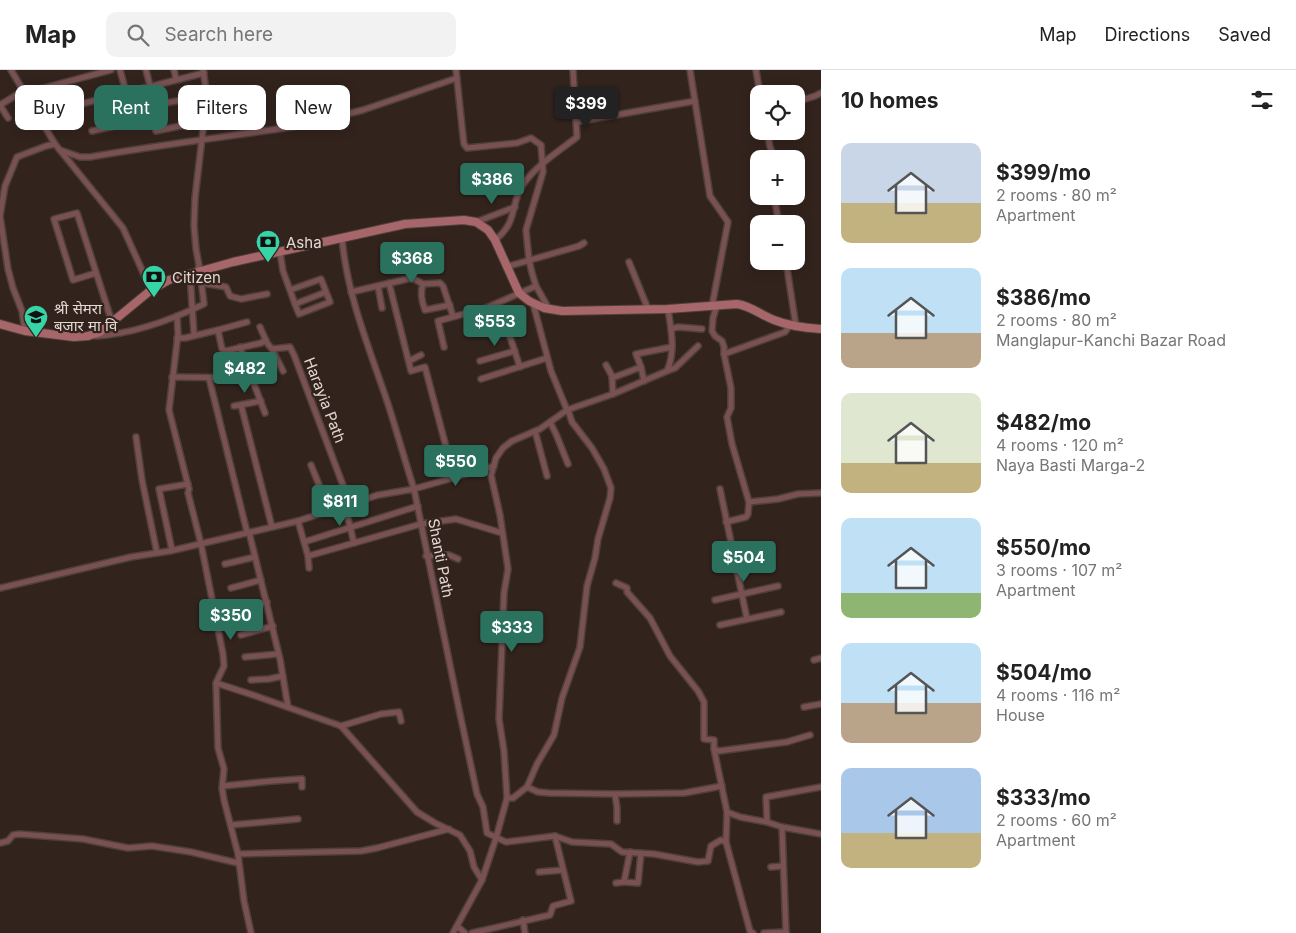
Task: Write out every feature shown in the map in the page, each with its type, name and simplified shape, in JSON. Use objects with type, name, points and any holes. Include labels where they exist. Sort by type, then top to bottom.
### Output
[{"type":"street","points":[[20,70],[11,71],[20,85]]},
{"type":"street","points":[[52,85],[111,70]]},
{"type":"street","points":[[120,70],[123,85]]},
{"type":"street","points":[[146,70],[150,85]]},
{"type":"street","points":[[174,70],[176,79]]},
{"type":"street","points":[[456,70],[464,144],[468,148],[517,143],[531,138],[540,145],[543,164],[539,188],[526,230],[529,260],[536,286],[549,310]]},
{"type":"street","points":[[495,240],[505,232],[522,186],[543,164],[577,137],[573,70]]},
{"type":"street","points":[[690,70],[710,196],[728,222],[714,305],[712,331],[722,341],[724,347],[731,388],[731,408],[727,417],[732,444],[749,502],[746,517],[726,522]]},
{"type":"street","points":[[756,70],[758,85]]},
{"type":"street","points":[[154,85],[203,71],[205,85]]},
{"type":"street","points":[[60,150],[80,157],[90,157],[330,121],[339,116],[363,110],[457,78]]},
{"type":"street","points":[[805,99],[821,92]]},
{"type":"street","points":[[8,118],[0,105],[15,97]]},
{"type":"street","points":[[576,122],[696,101]]},
{"type":"street","points":[[156,131],[178,126]]},
{"type":"street","points":[[47,130],[55,144],[122,228],[151,290]]},
{"type":"street","points":[[194,335],[193,310],[196,272],[199,266],[194,226],[195,198],[203,130]]},
{"type":"street","points":[[25,331],[22,311],[8,269],[0,216],[5,186],[18,157],[55,144]]},
{"type":"street","points":[[476,222],[515,207]]},
{"type":"street","points":[[96,274],[73,280],[54,218],[77,213],[112,322]]},
{"type":"street","points":[[88,336],[100,332],[151,290],[169,280],[280,252],[418,222],[464,220],[476,222],[488,230],[495,240],[519,293],[533,303],[549,310],[648,309],[737,304],[745,305],[774,320],[793,326],[821,329]]},
{"type":"street","name":"Shanti Path","points":[[342,238],[351,292],[414,489],[426,556],[477,794],[483,807],[487,833],[496,838]]},
{"type":"street","points":[[506,267],[570,249],[584,243]]},
{"type":"street","points":[[280,252],[283,270],[290,290],[295,304],[300,314],[330,302],[321,279],[290,290]]},
{"type":"street","points":[[629,262],[648,309]]},
{"type":"street","points":[[787,270],[793,326]]},
{"type":"street","points":[[0,324],[25,331],[74,337],[112,335],[177,316],[204,304],[203,283],[196,272]]},
{"type":"street","points":[[351,292],[412,278],[423,284],[440,283],[443,286],[453,316]]},
{"type":"street","points":[[203,283],[226,287],[230,296],[241,299],[267,294]]},
{"type":"street","points":[[389,283],[410,371],[425,367],[454,477]]},
{"type":"street","points":[[423,284],[421,288],[422,302],[425,310],[450,305]]},
{"type":"street","points":[[378,286],[382,308]]},
{"type":"street","points":[[444,347],[438,321],[486,308],[536,286]]},
{"type":"street","points":[[295,304],[326,292]]},
{"type":"street","points":[[507,798],[513,798],[527,787],[537,764],[554,735],[562,698],[580,647],[587,586],[611,488],[597,456],[572,422],[547,358],[533,303]]},
{"type":"street","points":[[667,371],[671,362],[672,347],[668,308]]},
{"type":"street","points":[[177,316],[177,338],[169,410],[188,484],[188,493],[201,544],[223,654],[224,666],[216,684],[218,748],[224,769],[224,800],[238,854],[251,933]]},
{"type":"street","points":[[177,338],[247,322]]},
{"type":"street","points":[[724,354],[785,332],[793,326]]},
{"type":"street","points":[[260,327],[283,371]]},
{"type":"street","points":[[671,329],[678,327],[702,329]]},
{"type":"street","points":[[218,330],[222,349],[226,351],[261,343],[266,340]]},
{"type":"street","points":[[510,337],[520,367]]},
{"type":"street","points":[[452,933],[482,880],[507,798],[504,750],[499,719],[504,593],[508,569],[491,475],[496,458],[503,448],[512,441],[540,429],[568,410],[614,394],[675,368],[698,346]]},
{"type":"street","points":[[240,347],[265,413]]},
{"type":"street","name":"Harayia Path","points":[[272,349],[290,347],[294,355],[347,505]]},
{"type":"street","points":[[644,381],[642,367],[636,354],[672,347]]},
{"type":"street","points":[[480,361],[515,351]]},
{"type":"street","points":[[408,361],[421,355]]},
{"type":"street","points":[[481,379],[547,358]]},
{"type":"street","points":[[606,366],[612,378],[614,394]]},
{"type":"street","points":[[612,378],[642,367]]},
{"type":"street","points":[[172,377],[253,378]]},
{"type":"street","points":[[208,378],[273,626],[288,707]]},
{"type":"street","points":[[234,406],[261,401]]},
{"type":"street","points":[[241,405],[272,527]]},
{"type":"street","points":[[550,422],[568,464]]},
{"type":"street","points":[[536,430],[547,476]]},
{"type":"street","points":[[136,437],[142,480],[157,553]]},
{"type":"street","points":[[311,465],[330,512]]},
{"type":"street","points":[[0,588],[122,559],[201,544],[298,521],[378,495],[414,489],[494,466]]},
{"type":"street","points":[[172,550],[159,489],[188,484]]},
{"type":"street","points":[[720,489],[747,619]]},
{"type":"street","points":[[749,502],[778,500],[798,494],[821,493]]},
{"type":"street","points":[[347,505],[354,543]]},
{"type":"street","points":[[304,542],[418,506]]},
{"type":"street","points":[[308,556],[421,524],[456,519],[502,533]]},
{"type":"street","points":[[298,521],[308,556],[309,568]]},
{"type":"street","points":[[426,556],[449,555],[458,559]]},
{"type":"street","points":[[224,564],[255,557]]},
{"type":"street","points":[[231,588],[261,580]]},
{"type":"street","points":[[616,584],[627,588],[627,592],[650,618],[670,656],[698,691],[704,702],[704,738],[714,740],[726,812],[726,842],[750,931],[753,933]]},
{"type":"street","points":[[715,600],[778,586]]},
{"type":"street","points":[[233,612],[267,602]]},
{"type":"street","points":[[720,624],[781,612]]},
{"type":"street","points":[[241,636],[273,626]]},
{"type":"street","points":[[245,657],[278,654]]},
{"type":"street","points":[[814,660],[821,658]]},
{"type":"street","points":[[250,680],[283,676]]},
{"type":"street","points":[[216,684],[341,726],[417,812],[460,835],[470,851],[474,867],[482,880]]},
{"type":"street","points":[[804,707],[821,704]]},
{"type":"street","points":[[341,726],[381,714],[399,712],[401,722]]},
{"type":"street","points":[[714,748],[719,751],[787,742],[810,735]]},
{"type":"street","points":[[223,786],[252,784],[272,780],[302,779],[302,787]]},
{"type":"street","points":[[527,787],[538,792],[549,793],[615,794],[684,793],[722,786]]},
{"type":"street","points":[[767,822],[766,797],[821,787]]},
{"type":"street","points":[[615,794],[617,822]]},
{"type":"street","points":[[726,812],[782,827],[821,834]]},
{"type":"street","points":[[231,825],[298,818]]},
{"type":"street","points":[[764,933],[786,932],[782,827]]},
{"type":"street","points":[[238,854],[361,851],[449,829]]},
{"type":"street","points":[[0,843],[8,841],[14,835],[19,834],[68,837],[128,848],[152,846],[238,862]]},
{"type":"street","points":[[496,838],[506,842],[555,836],[572,842],[611,844],[622,852],[698,862],[708,861],[711,846],[721,840],[726,842]]},
{"type":"street","points":[[472,933],[550,915],[553,906],[571,901],[555,836]]},
{"type":"street","points":[[624,882],[630,852]]},
{"type":"street","points":[[616,883],[638,883],[641,853]]},
{"type":"street","points":[[771,867],[783,866]]},
{"type":"street","points":[[539,872],[563,870]]},
{"type":"street","points":[[523,920],[525,933]]},
{"type":"street","points":[[457,926],[465,933]]},
{"type":"place","name":"Asha","points":[[268,263]]},
{"type":"place","name":"Citizen","points":[[154,298]]},
{"type":"place","name":"श्री सेमरा बजार मा वि","points":[[36,338]]}]
